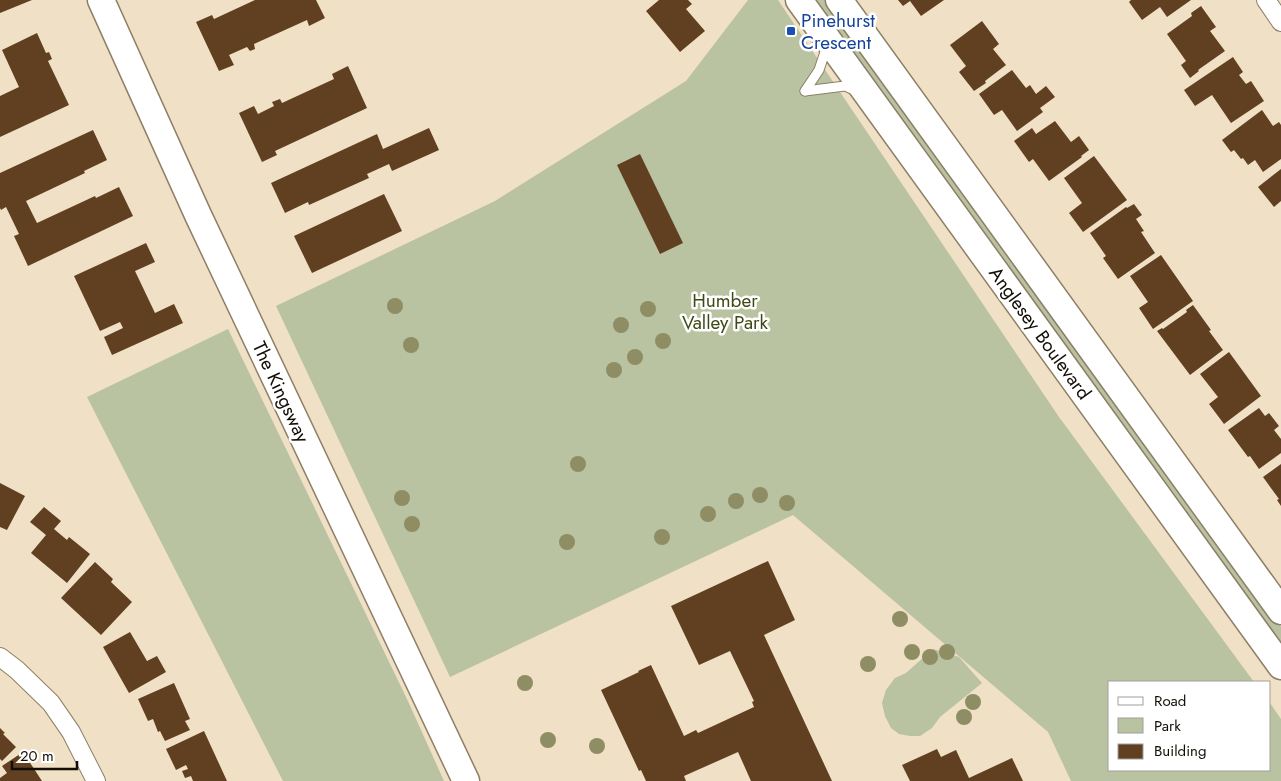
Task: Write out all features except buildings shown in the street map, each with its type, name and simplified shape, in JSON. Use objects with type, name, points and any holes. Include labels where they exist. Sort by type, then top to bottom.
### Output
[{"type":"street","name":"The Kingsway","points":[[102,0],[202,224],[466,781]]},
{"type":"street","name":"Anglesey Boulevard","points":[[799,0],[1281,666]]},
{"type":"street","name":"Anglesey Boulevard","points":[[839,0],[1281,611]]},
{"type":"street","points":[[1266,0],[1281,22]]},
{"type":"street","points":[[0,658],[17,670],[51,704],[71,732],[96,781]]},
{"type":"lane","points":[[829,41],[819,70],[805,91],[845,86],[868,96]]},
{"type":"green space","name":"Humber Valley Park","points":[[748,0],[778,0],[1059,417],[1253,681],[1108,681],[1108,771],[1271,771],[1271,704],[1281,719],[1281,781],[1071,781],[1048,732],[793,515],[450,677],[276,306],[495,201],[686,81]]},
{"type":"green space","points":[[806,0],[828,0],[1281,627],[1281,660]]},
{"type":"green space","points":[[228,329],[407,699],[444,781],[283,781],[87,397]]},
{"type":"green space","points":[[933,649],[959,657],[982,683],[940,717],[932,728],[920,736],[899,734],[891,728],[885,716],[882,703],[886,690],[895,678],[906,673]]},
{"type":"place","name":"Pinehurst Crescent","points":[[791,31]]}]
